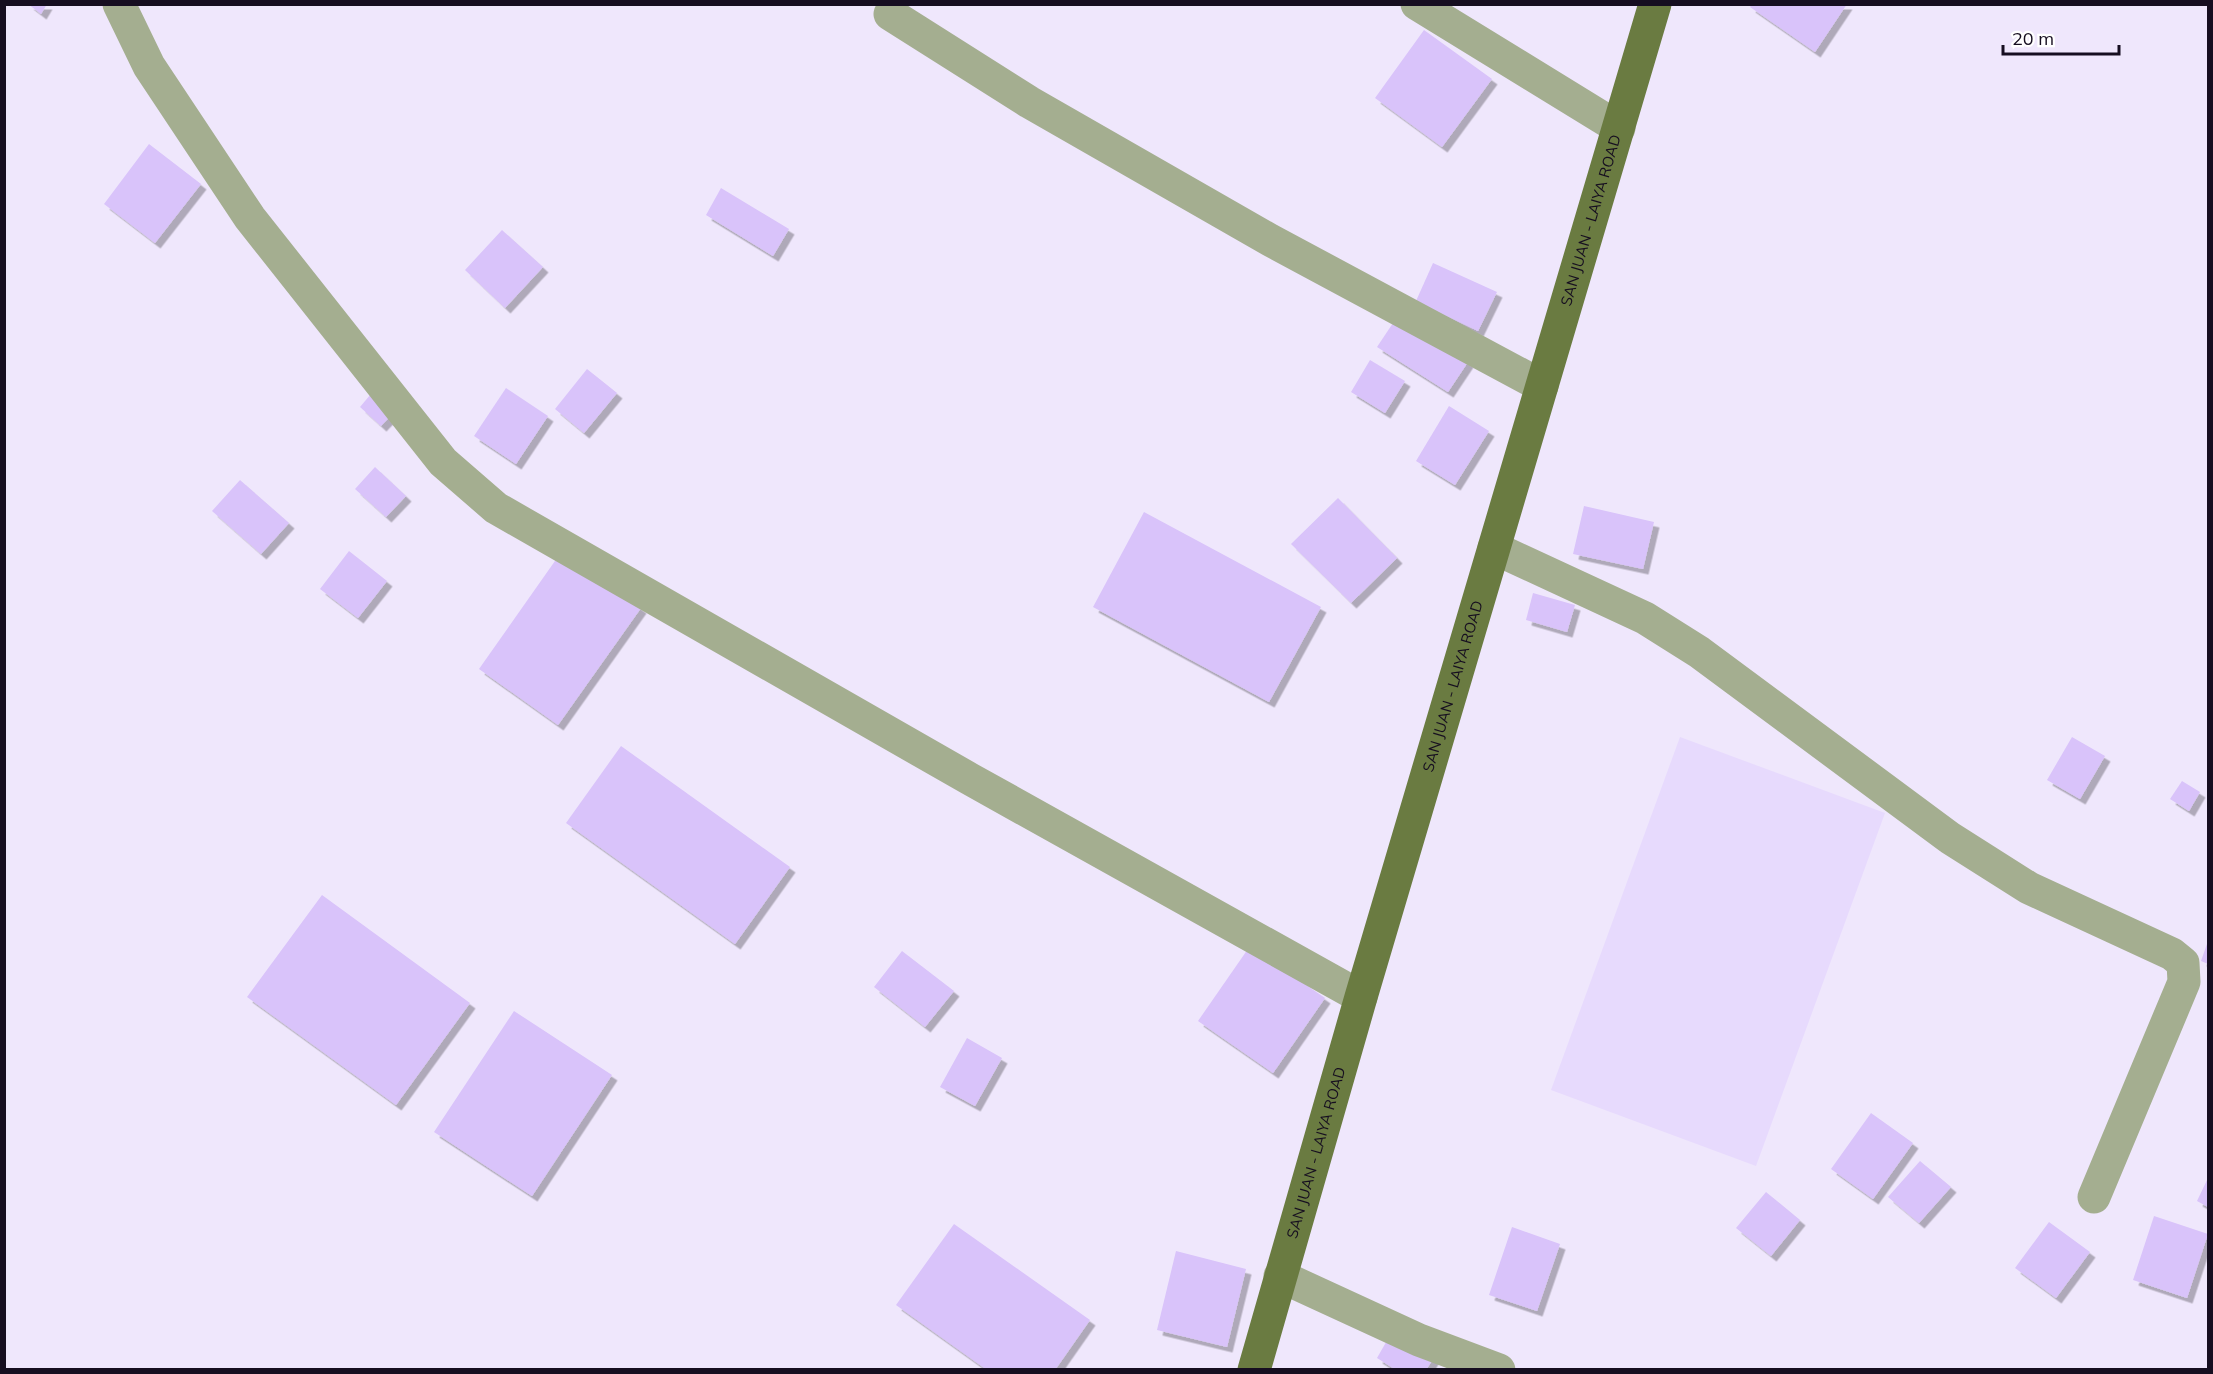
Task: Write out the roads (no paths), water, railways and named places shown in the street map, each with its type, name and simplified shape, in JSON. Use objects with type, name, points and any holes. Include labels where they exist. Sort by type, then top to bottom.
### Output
[{"type":"main road","name":"SAN JUAN - LAIYA ROAD","points":[[1254,1370],[1361,997],[1655,4]]},
{"type":"street","points":[[119,4],[149,66],[250,218],[443,462],[496,507],[970,779],[1361,997]]},
{"type":"street","points":[[1417,4],[1619,128]]},
{"type":"street","points":[[890,14],[1029,102],[1270,240],[1542,386]]},
{"type":"street","points":[[1494,548],[1645,618],[1699,652],[1960,844],[2029,888],[2172,954],[2183,963],[2184,982],[2094,1197]]},
{"type":"street","points":[[1280,1276],[1419,1340],[1499,1370]]}]
